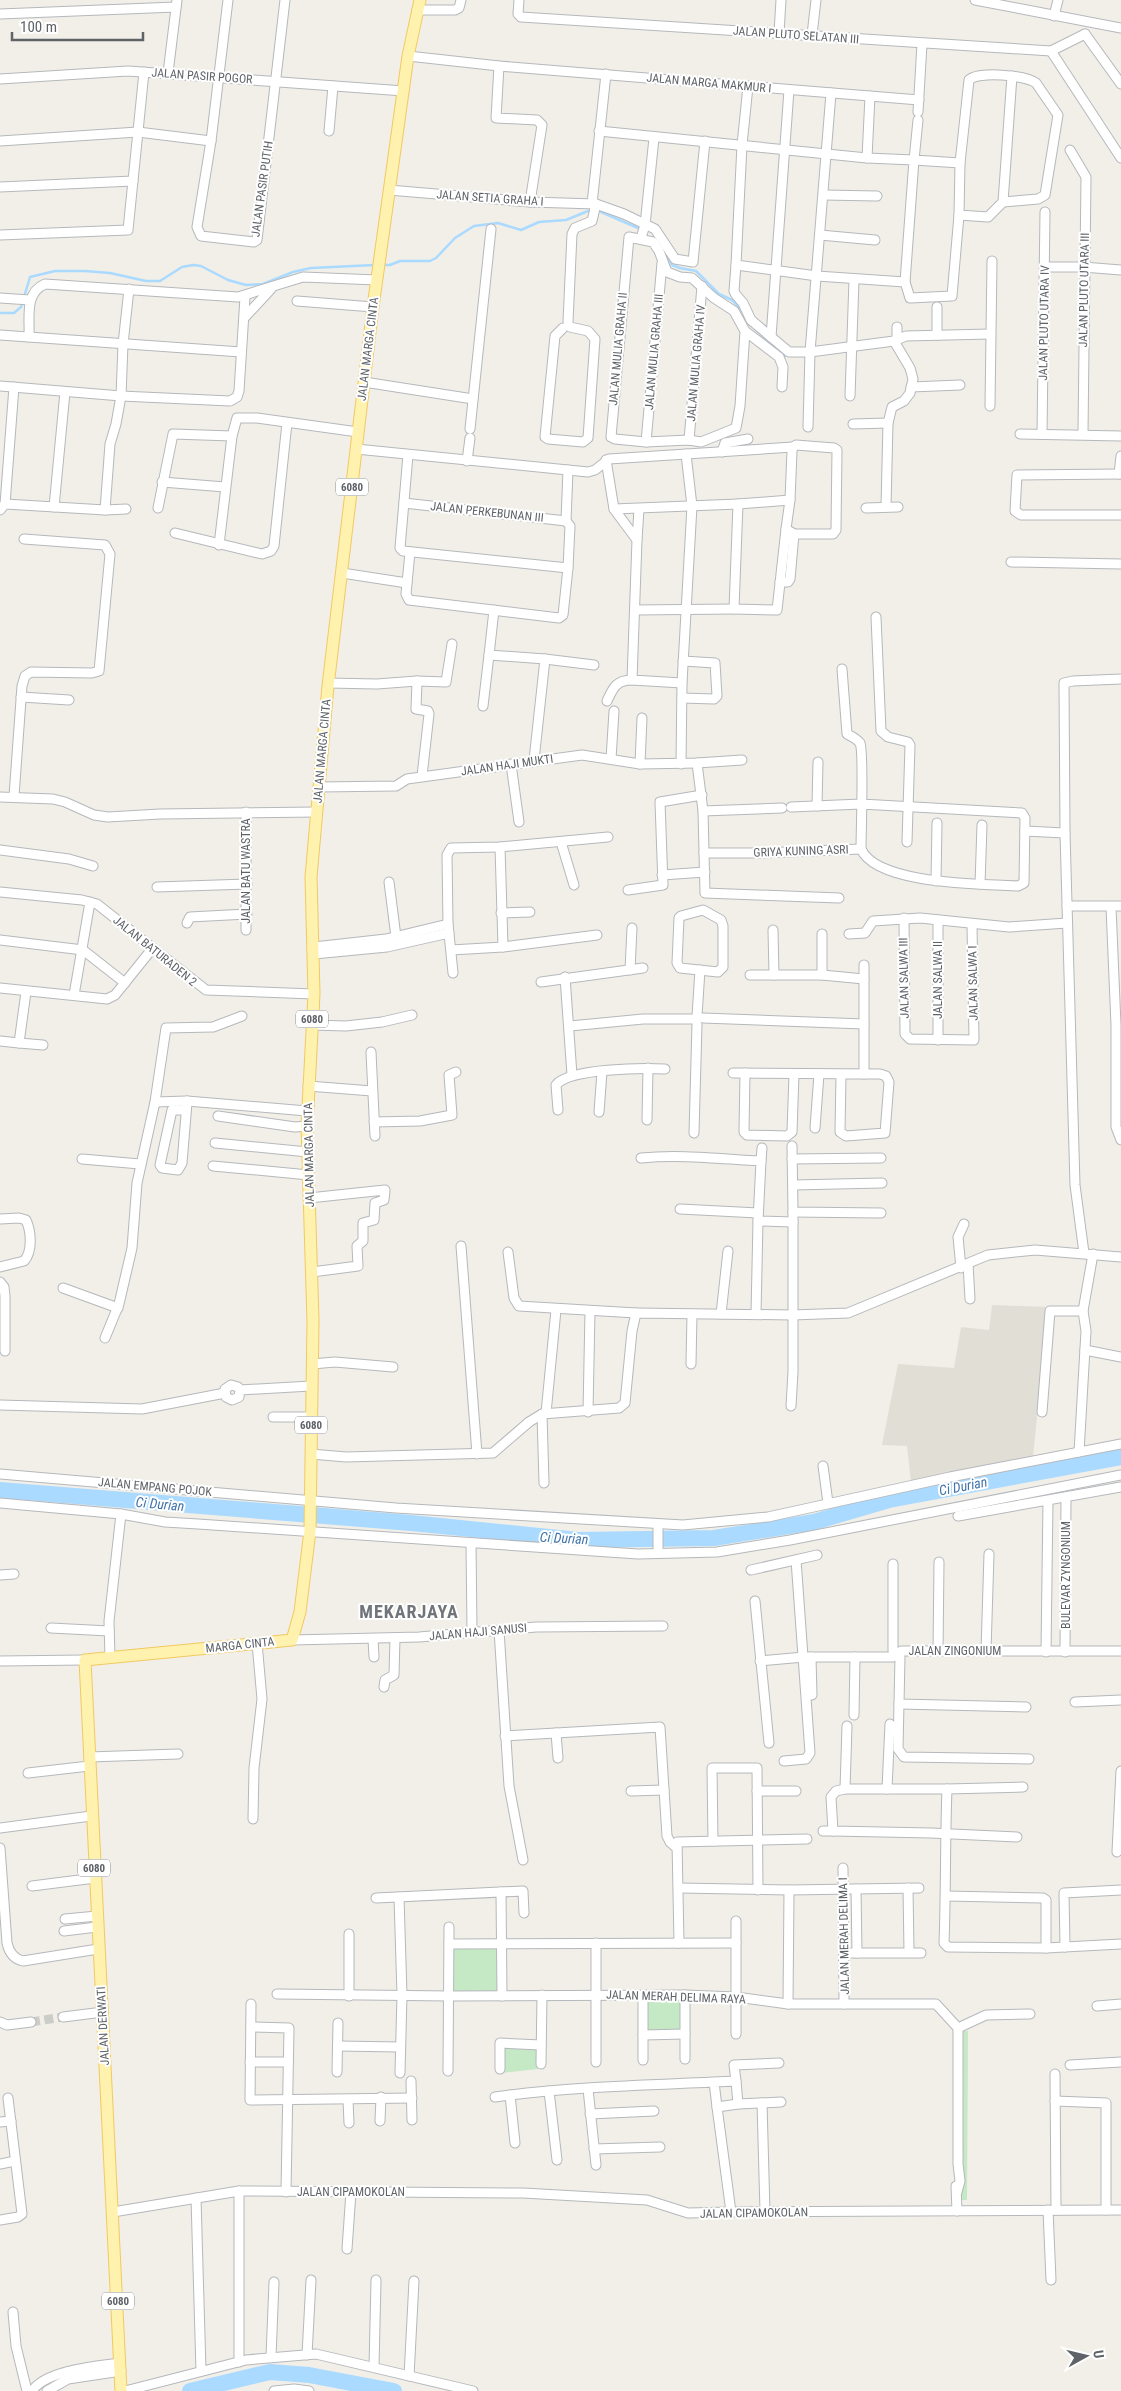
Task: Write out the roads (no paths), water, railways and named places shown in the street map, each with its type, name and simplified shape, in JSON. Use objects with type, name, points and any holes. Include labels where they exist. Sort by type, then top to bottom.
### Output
[{"type":"main road","name":"JALAN MARGA CINTA","points":[[310,1504],[312,1272],[307,1110],[314,994],[311,877],[328,683],[373,307],[408,56],[419,5]]},
{"type":"main road","name":"MARGA CINTA","points":[[85,1660],[292,1640],[300,1612],[310,1528],[310,1504]]},
{"type":"main road","name":"JALAN DERWATI","points":[[85,1660],[91,1816],[123,2391]]},
{"type":"street","points":[[0,141],[138,132],[211,141],[228,0]]},
{"type":"street","points":[[275,81],[285,0]]},
{"type":"street","points":[[419,5],[455,10],[459,8],[461,0]]},
{"type":"street","name":"JALAN PLUTO SELATAN III","points":[[519,0],[518,14],[521,17],[1052,52]]},
{"type":"street","points":[[779,33],[780,0]]},
{"type":"street","points":[[812,35],[816,0]]},
{"type":"street","points":[[975,0],[1121,28]]},
{"type":"street","points":[[1054,16],[1058,0]]},
{"type":"street","points":[[0,14],[176,3],[168,73]]},
{"type":"street","points":[[1086,22],[1086,35],[1121,84]]},
{"type":"street","points":[[1086,35],[1052,52],[1121,158]]},
{"type":"street","points":[[922,44],[905,282],[910,298],[952,296],[959,214],[960,163],[969,80],[976,75],[1012,76],[1036,83],[1058,115],[1045,195],[1038,200],[1004,202],[988,217],[959,214]]},
{"type":"street","name":"JALAN MARGA MAKMUR I","points":[[408,56],[499,66],[919,100]]},
{"type":"street","points":[[499,66],[496,118],[537,120],[542,125],[530,202]]},
{"type":"street","points":[[0,235],[126,232],[130,228],[144,72]]},
{"type":"street","name":"JALAN PASIR POGOR","points":[[0,79],[144,72],[404,91]]},
{"type":"street","points":[[567,326],[588,331],[595,339],[588,438],[582,442],[548,439],[545,437],[555,336],[567,326],[572,234],[574,228],[592,221],[599,131],[606,74]]},
{"type":"street","points":[[1004,202],[1012,76]]},
{"type":"street","name":"JALAN PASIR PUTIH","points":[[211,141],[197,227],[201,236],[254,242],[257,240],[275,81]]},
{"type":"street","points":[[329,131],[333,86]]},
{"type":"street","points":[[748,86],[742,145],[734,291],[743,303],[751,320],[789,352],[810,352],[850,347],[895,340],[906,336],[990,334]]},
{"type":"street","points":[[771,337],[789,90]]},
{"type":"street","points":[[808,427],[810,352],[828,154],[831,93]]},
{"type":"street","points":[[867,158],[870,96]]},
{"type":"street","points":[[599,131],[786,151],[960,163]]},
{"type":"street","points":[[654,138],[646,224],[641,238],[653,242],[659,250],[667,272],[680,277],[692,278],[734,311],[745,331],[779,357],[783,367],[782,387]]},
{"type":"street","points":[[646,224],[660,234],[675,259],[693,262],[705,141]]},
{"type":"street","name":"JALAN PLUTO UTARA III","points":[[1070,150],[1086,177],[1083,434]]},
{"type":"street","points":[[0,187],[133,181]]},
{"type":"street","name":"JALAN SETIA GRAHA I","points":[[389,190],[530,202],[594,204],[646,224]]},
{"type":"street","points":[[824,195],[877,196]]},
{"type":"street","name":"JALAN PLUTO UTARA IV","points":[[1042,434],[1046,267],[1045,212]]},
{"type":"street","points":[[468,461],[490,229]]},
{"type":"street","points":[[820,235],[876,240]]},
{"type":"street","name":"JALAN MULIA GRAHA II","points":[[641,238],[628,238],[610,434],[615,440],[646,442]]},
{"type":"street","points":[[990,406],[992,261]]},
{"type":"street","name":"JALAN MULIA GRAHA III","points":[[646,442],[662,262]]},
{"type":"street","points":[[736,265],[776,272],[854,280],[905,282]]},
{"type":"street","points":[[1046,267],[1084,267],[1121,270]]},
{"type":"street","points":[[29,337],[28,300],[34,291],[45,284],[245,297],[303,277],[378,276]]},
{"type":"street","points":[[850,396],[850,347],[854,280]]},
{"type":"street","name":"JALAN MULIA GRAHA IV","points":[[689,440],[702,286]]},
{"type":"street","points":[[245,317],[271,288]]},
{"type":"street","points":[[105,510],[109,452],[121,396],[123,344],[129,289]]},
{"type":"street","points":[[0,386],[121,396],[230,401],[237,396],[239,391],[245,297]]},
{"type":"street","points":[[0,298],[28,300]]},
{"type":"street","points":[[297,301],[373,307]]},
{"type":"street","points":[[937,307],[937,335]]},
{"type":"street","points":[[886,507],[888,423],[892,407],[904,401],[913,379],[910,368],[895,340],[897,327]]},
{"type":"street","points":[[646,442],[702,441],[738,426],[745,331]]},
{"type":"street","points":[[0,335],[241,352]]},
{"type":"street","points":[[364,382],[473,399]]},
{"type":"street","points":[[911,387],[960,385]]},
{"type":"street","points":[[14,388],[3,507],[126,509]]},
{"type":"street","points":[[54,507],[65,392]]},
{"type":"street","points":[[219,545],[232,436],[236,418],[256,418],[358,432]]},
{"type":"street","points":[[175,533],[262,554],[271,551],[274,546],[287,423]]},
{"type":"street","points":[[853,424],[888,423]]},
{"type":"street","points":[[158,508],[172,434],[232,436]]},
{"type":"street","points":[[1020,434],[1121,436]]},
{"type":"street","points":[[722,452],[725,443],[748,439]]},
{"type":"street","points":[[356,449],[468,461],[592,471],[606,460],[793,447],[834,448],[837,450],[835,533],[790,532]]},
{"type":"street","points":[[635,610],[777,610],[780,582],[788,582],[790,579],[790,500],[793,447]]},
{"type":"street","points":[[681,764],[685,610],[692,506],[686,454]]},
{"type":"street","points":[[408,455],[400,548],[410,552],[568,568]]},
{"type":"street","points":[[1121,456],[1120,474],[1017,475],[1015,511],[1018,515],[1121,515]]},
{"type":"street","points":[[606,460],[614,509],[637,540]]},
{"type":"street","points":[[410,552],[406,594],[410,601],[561,617],[563,615],[568,568],[570,526],[566,521],[568,470]]},
{"type":"street","points":[[162,482],[226,487]]},
{"type":"street","points":[[614,509],[790,500]]},
{"type":"street","name":"JALAN PERKEBUNAN III","points":[[404,503],[566,521]]},
{"type":"street","points":[[734,609],[738,504]]},
{"type":"street","points":[[866,508],[898,507]]},
{"type":"street","points":[[632,680],[639,509]]},
{"type":"street","points":[[14,796],[21,697],[25,676],[28,673],[96,673],[99,671],[110,554],[106,545],[24,539]]},
{"type":"street","points":[[1011,562],[1121,564]]},
{"type":"street","points":[[342,572],[407,583]]},
{"type":"street","points":[[483,706],[494,610]]},
{"type":"street","points":[[876,617],[881,731],[888,738],[909,743],[907,842]]},
{"type":"street","points":[[328,683],[446,682],[452,644]]},
{"type":"street","points":[[489,655],[594,665]]},
{"type":"street","points":[[534,760],[545,659]]},
{"type":"street","points":[[682,698],[714,699],[717,696],[715,663],[683,661]]},
{"type":"street","name":"GRIYA KUNING ASRI","points":[[704,853],[861,849],[862,752],[860,743],[847,734],[842,669]]},
{"type":"street","points":[[1079,1452],[1086,1325],[1084,1311],[1089,1253],[1075,1187],[1065,834],[1064,683],[1121,679]]},
{"type":"street","points":[[607,702],[613,686],[618,682],[632,680],[682,683]]},
{"type":"street","points":[[417,681],[416,709],[428,711],[429,714],[422,776]]},
{"type":"street","points":[[21,697],[69,700]]},
{"type":"street","points":[[611,759],[614,711]]},
{"type":"street","points":[[640,764],[642,718]]},
{"type":"street","name":"JALAN HAJI MUKTI","points":[[319,787],[396,786],[405,779],[422,776],[582,755],[640,764],[681,764],[742,760]]},
{"type":"street","points":[[817,806],[818,762]]},
{"type":"street","points":[[697,763],[703,811],[705,872],[703,910]]},
{"type":"street","points":[[511,764],[519,822]]},
{"type":"street","points":[[628,890],[661,887],[658,804],[662,801],[702,795]]},
{"type":"street","points":[[0,797],[14,796],[64,802],[94,815],[108,817],[246,812],[317,812]]},
{"type":"street","points":[[703,811],[860,804],[1014,811],[1024,814],[1025,881],[1022,885],[980,884],[908,877],[891,872],[868,860],[861,849]]},
{"type":"street","name":"JALAN BATU WASTRA","points":[[246,812],[248,914],[246,930]]},
{"type":"street","points":[[936,880],[937,824]]},
{"type":"street","points":[[980,884],[982,825]]},
{"type":"street","points":[[1025,831],[1065,834]]},
{"type":"street","points":[[453,973],[449,928],[447,855],[449,850],[455,847],[500,847],[608,837]]},
{"type":"street","points":[[561,842],[574,886]]},
{"type":"street","points":[[500,847],[503,947]]},
{"type":"street","points":[[0,850],[68,859],[93,866]]},
{"type":"street","points":[[662,875],[705,872]]},
{"type":"street","points":[[389,882],[396,937]]},
{"type":"street","points":[[157,887],[247,884]]},
{"type":"street","name":"JALAN BATURADEN 2","points":[[0,892],[90,902],[102,908],[206,990],[314,994]]},
{"type":"street","points":[[705,893],[840,898]]},
{"type":"street","points":[[74,995],[90,902]]},
{"type":"street","points":[[1067,906],[1121,906]]},
{"type":"street","points":[[1111,906],[1118,1025],[1116,1128],[1121,1140]]},
{"type":"street","points":[[703,910],[721,920],[723,926],[723,967],[718,972],[700,970],[680,968],[677,963],[679,918],[703,910]]},
{"type":"street","points":[[501,913],[530,912]]},
{"type":"street","points":[[187,923],[190,917],[248,914]]},
{"type":"street","points":[[849,934],[866,934],[873,921],[904,918],[1009,927],[1067,923]]},
{"type":"street","name":"JALAN SALWA III","points":[[904,918],[906,1038],[938,1040]]},
{"type":"street","name":"JALAN SALWA II","points":[[938,920],[938,1040]]},
{"type":"street","name":"JALAN SALWA I","points":[[938,1040],[973,1042],[972,924]]},
{"type":"street","points":[[387,943],[396,937],[449,928]]},
{"type":"street","points":[[314,951],[387,943],[449,928]]},
{"type":"street","points":[[630,970],[632,928]]},
{"type":"street","points":[[773,930],[774,975]]},
{"type":"street","points":[[822,934],[822,975]]},
{"type":"street","points":[[451,950],[503,947],[597,935]]},
{"type":"street","points":[[0,940],[83,950],[125,983]]},
{"type":"street","points":[[0,988],[106,999],[115,995],[152,949]]},
{"type":"street","points":[[864,965],[864,1074]]},
{"type":"street","points":[[541,982],[565,977],[644,968]]},
{"type":"street","points":[[694,1133],[700,970]]},
{"type":"street","points":[[750,975],[822,975],[864,979]]},
{"type":"street","points":[[565,977],[572,1075]]},
{"type":"street","points":[[19,1044],[26,992]]},
{"type":"street","points":[[312,1025],[346,1026],[393,1020],[412,1015]]},
{"type":"street","points":[[105,1338],[118,1308],[132,1248],[140,1164],[155,1102],[166,1028],[212,1027],[242,1016]]},
{"type":"street","points":[[570,1026],[642,1019],[864,1024]]},
{"type":"street","points":[[0,1041],[43,1045]]},
{"type":"street","points":[[371,1052],[375,1136]]},
{"type":"street","points":[[558,1110],[556,1085],[560,1080],[572,1075],[648,1068],[665,1069]]},
{"type":"street","points":[[647,1120],[648,1068]]},
{"type":"street","points":[[374,1122],[420,1121],[452,1115],[449,1075],[456,1072]]},
{"type":"street","points":[[599,1112],[602,1072]]},
{"type":"street","points":[[746,1073],[744,1132],[747,1135],[787,1136],[792,1132],[794,1074]]},
{"type":"street","points":[[733,1074],[880,1074],[888,1078],[889,1082],[886,1129],[882,1134],[846,1136],[840,1132],[841,1075]]},
{"type":"street","points":[[815,1128],[819,1074]]},
{"type":"street","points":[[308,1086],[372,1091]]},
{"type":"street","points":[[155,1102],[307,1110]]},
{"type":"street","points":[[187,1105],[181,1168],[178,1170],[162,1168],[160,1165],[172,1110],[187,1105]]},
{"type":"street","points":[[218,1116],[295,1127],[307,1126]]},
{"type":"street","points":[[215,1143],[308,1152]]},
{"type":"street","points":[[791,1406],[793,1372],[792,1146]]},
{"type":"street","points":[[756,1314],[758,1217],[762,1148]]},
{"type":"street","points":[[641,1158],[698,1156],[761,1161]]},
{"type":"street","points":[[792,1159],[881,1158]]},
{"type":"street","points":[[82,1159],[140,1164]]},
{"type":"street","points":[[213,1166],[309,1175]]},
{"type":"street","points":[[793,1185],[882,1183]]},
{"type":"street","points":[[309,1198],[347,1195],[355,1191],[385,1188],[384,1200],[374,1203],[374,1220],[363,1223],[363,1242],[357,1246],[358,1266],[312,1272]]},
{"type":"street","points":[[680,1209],[793,1222]]},
{"type":"street","points":[[793,1212],[880,1213]]},
{"type":"street","points":[[0,1220],[19,1218],[26,1220],[29,1230],[29,1247],[24,1261],[0,1266]]},
{"type":"street","points":[[964,1224],[958,1236],[970,1299]]},
{"type":"street","points":[[462,1246],[467,1293],[470,1384],[477,1454]]},
{"type":"street","points":[[508,1252],[514,1298],[518,1306],[636,1313],[792,1315],[855,1312],[985,1256],[1036,1250],[1121,1257]]},
{"type":"street","points":[[722,1314],[728,1251]]},
{"type":"street","points":[[0,1282],[4,1287],[5,1296],[7,1351]]},
{"type":"street","points":[[63,1288],[118,1308]]},
{"type":"street","points":[[544,1483],[544,1414],[556,1310]]},
{"type":"street","points":[[588,1412],[590,1311]]},
{"type":"street","points":[[1042,1412],[1050,1311],[1084,1311]]},
{"type":"street","points":[[311,1454],[346,1457],[496,1453],[529,1422],[544,1414],[588,1412],[619,1408],[625,1403],[632,1331],[636,1313]]},
{"type":"street","points":[[691,1364],[692,1314]]},
{"type":"street","points":[[1085,1350],[1121,1357]]},
{"type":"street","points":[[312,1364],[335,1362],[393,1368]]},
{"type":"street","points":[[0,1405],[142,1409],[225,1393],[232,1400],[239,1397],[240,1390],[311,1386]]},
{"type":"street","points":[[273,1417],[311,1417]]},
{"type":"street","name":"JALAN EMPANG POJOK","points":[[0,1474],[310,1504],[489,1514],[658,1527],[750,1520],[1121,1444]]},
{"type":"street","points":[[823,1466],[828,1503]]},
{"type":"street","points":[[0,1503],[122,1514],[165,1522],[310,1528],[471,1543],[717,1552],[790,1540],[1121,1475]]},
{"type":"street","points":[[958,1516],[1121,1487]]},
{"type":"street","name":"BULEVAR ZYNGONIUM","points":[[1055,1652],[1066,1498]]},
{"type":"street","name":"BULEVAR ZYNGONIUM","points":[[1048,1501],[1055,1652]]},
{"type":"street","points":[[110,1658],[111,1590],[122,1514]]},
{"type":"street","points":[[658,1527],[658,1550]]},
{"type":"street","points":[[471,1543],[472,1631]]},
{"type":"street","points":[[986,1651],[989,1554]]},
{"type":"street","points":[[751,1570],[817,1555]]},
{"type":"street","points":[[784,1761],[806,1759],[810,1753],[807,1709],[807,1657],[796,1560]]},
{"type":"street","points":[[938,1651],[939,1562]]},
{"type":"street","points":[[893,1564],[893,1651],[900,1657],[898,1749],[904,1757],[1029,1759]]},
{"type":"street","points":[[0,1575],[14,1574]]},
{"type":"street","points":[[755,1601],[769,1743]]},
{"type":"street","name":"JALAN HAJI SANUSI","points":[[292,1640],[395,1638],[472,1631],[590,1626],[663,1626]]},
{"type":"street","points":[[51,1628],[109,1631]]},
{"type":"street","points":[[499,1630],[505,1736],[513,1813],[523,1860]]},
{"type":"street","points":[[384,1687],[385,1680],[394,1675],[395,1638]]},
{"type":"street","points":[[373,1639],[374,1657]]},
{"type":"street","points":[[253,1819],[254,1768],[262,1699],[257,1642]]},
{"type":"street","name":"JALAN ZINGONIUM","points":[[760,1661],[807,1657],[893,1657],[901,1651],[1121,1651]]},
{"type":"street","points":[[854,1715],[855,1657]]},
{"type":"street","points":[[0,1661],[85,1660]]},
{"type":"street","points":[[1075,1702],[1121,1700]]},
{"type":"street","points":[[899,1704],[1026,1707]]},
{"type":"street","points":[[887,1789],[890,1724]]},
{"type":"street","points":[[846,1789],[847,1726]]},
{"type":"street","points":[[505,1736],[660,1727],[668,1836],[670,1842],[677,1848]]},
{"type":"street","points":[[556,1733],[558,1758]]},
{"type":"street","points":[[28,1773],[89,1761],[178,1754]]},
{"type":"street","points":[[713,1841],[712,1768],[757,1768],[758,1890]]},
{"type":"street","points":[[1117,1852],[1121,1771]]},
{"type":"street","points":[[834,1831],[831,1797],[836,1791],[846,1789],[1023,1787]]},
{"type":"street","points":[[947,1789],[944,1943],[948,1947],[1046,1948],[1121,1944]]},
{"type":"street","points":[[631,1791],[664,1790]]},
{"type":"street","points":[[757,1792],[796,1791]]},
{"type":"street","points":[[0,1828],[91,1816]]},
{"type":"street","points":[[822,1831],[1017,1837]]},
{"type":"street","points":[[679,1943],[677,1842],[806,1839]]},
{"type":"street","points":[[0,1848],[2,1898],[8,1950],[17,1960],[31,1960],[98,1950]]},
{"type":"street","name":"JALAN MERAH DELIMA I","points":[[843,1868],[844,2004]]},
{"type":"street","points":[[32,1886],[95,1878]]},
{"type":"street","points":[[679,1888],[758,1890],[919,1888]]},
{"type":"street","points":[[908,1888],[909,1952]]},
{"type":"street","points":[[856,1889],[857,1953]]},
{"type":"street","points":[[788,2004],[789,1890]]},
{"type":"street","points":[[1065,1947],[1064,1893],[1121,1890]]},
{"type":"street","points":[[376,1898],[523,1891],[524,1914]]},
{"type":"street","points":[[500,1892],[502,1996]]},
{"type":"street","points":[[946,1896],[1043,1898],[1046,1900],[1046,1948]]},
{"type":"street","points":[[399,1897],[402,1995],[400,2073]]},
{"type":"street","points":[[65,1919],[97,1922]]},
{"type":"street","points":[[736,1921],[736,2034]]},
{"type":"street","points":[[64,1931],[97,1922]]},
{"type":"street","points":[[448,2071],[449,1927]]},
{"type":"street","points":[[349,1934],[349,1996]]},
{"type":"street","points":[[596,1943],[596,2062]]},
{"type":"street","points":[[449,1944],[736,1943]]},
{"type":"street","points":[[844,1953],[921,1952]]},
{"type":"street","name":"JALAN MERAH DELIMA RAYA","points":[[277,1994],[349,1996],[685,1995],[736,1997],[788,2004],[936,2004],[958,2028]]},
{"type":"street","points":[[541,2064],[542,1995]]},
{"type":"street","points":[[643,1995],[643,2060]]},
{"type":"street","points":[[685,1995],[685,2059]]},
{"type":"street","points":[[251,2004],[250,2100],[348,2100],[354,2097],[412,2098]]},
{"type":"street","points":[[1097,2006],[1121,2004]]},
{"type":"street","points":[[63,2017],[103,2012]]},
{"type":"street","points":[[957,2211],[958,2028],[986,2014],[1030,2014]]},
{"type":"street","points":[[0,2022],[8,2025],[31,2022]]},
{"type":"street","points":[[337,2072],[338,2023]]},
{"type":"street","points":[[251,2027],[289,2028],[286,2192]]},
{"type":"street","points":[[643,2035],[685,2034]]},
{"type":"street","points":[[500,2069],[500,2043],[541,2044]]},
{"type":"street","points":[[338,2046],[400,2047]]},
{"type":"street","points":[[250,2062],[288,2062]]},
{"type":"street","points":[[1070,2065],[1121,2062]]},
{"type":"street","points":[[738,2104],[734,2065],[779,2064]]},
{"type":"street","points":[[1051,2280],[1055,2074]]},
{"type":"street","points":[[411,2081],[412,2120]]},
{"type":"street","points":[[495,2097],[550,2091],[736,2081]]},
{"type":"street","points":[[714,2082],[731,2208]]},
{"type":"street","points":[[588,2089],[596,2165]]},
{"type":"street","points":[[550,2091],[557,2160]]},
{"type":"street","points":[[510,2095],[515,2143]]},
{"type":"street","points":[[380,2121],[381,2097]]},
{"type":"street","points":[[0,2220],[21,2215],[8,2098]]},
{"type":"street","points":[[348,2100],[349,2123]]},
{"type":"street","points":[[1055,2101],[1106,2103],[1106,2210]]},
{"type":"street","points":[[718,2107],[781,2102]]},
{"type":"street","points":[[762,2103],[765,2208]]},
{"type":"street","points":[[590,2114],[654,2111]]},
{"type":"street","points":[[0,2122],[11,2120]]},
{"type":"street","points":[[594,2149],[660,2147]]},
{"type":"street","points":[[0,2164],[15,2161]]},
{"type":"street","points":[[239,2191],[239,2362]]},
{"type":"street","name":"JALAN CIPAMOKOLAN","points":[[113,2206],[196,2198],[239,2191],[523,2193],[647,2200],[688,2213],[731,2208],[957,2211],[1121,2210]]},
{"type":"street","points":[[346,2249],[351,2192]]},
{"type":"street","points":[[196,2198],[201,2371]]},
{"type":"street","points":[[307,2355],[311,2280]]},
{"type":"street","points":[[374,2368],[376,2280]]},
{"type":"street","points":[[409,2376],[414,2281]]},
{"type":"street","points":[[271,2357],[274,2282]]},
{"type":"street","points":[[12,2312],[16,2346],[27,2391]]},
{"type":"street","points":[[123,2391],[239,2362],[271,2357],[307,2355],[329,2356],[473,2391]]},
{"type":"street","points":[[32,2391],[57,2375],[74,2370],[121,2367]]},
{"type":"street","points":[[47,2391],[68,2379],[121,2367]]},
{"type":"street","points":[[274,2391],[294,2389],[309,2391]]},
{"type":"waterway","points":[[383,265],[390,265],[400,261],[430,261],[436,258],[455,238],[474,226],[498,223],[521,230],[539,222],[566,220],[588,211]]},
{"type":"waterway","points":[[601,212],[638,228]]},
{"type":"waterway","points":[[661,244],[672,265],[696,271],[719,294],[732,300],[742,310]]},
{"type":"waterway","points":[[24,297],[30,277],[55,271],[110,273],[146,281],[160,281],[182,267],[193,265],[201,266],[228,280],[246,285],[263,284],[293,272],[311,268],[375,265]]},
{"type":"waterway","points":[[0,313],[14,313],[21,307],[23,302]]},
{"type":"waterway","points":[[749,323],[785,356]]},
{"type":"waterway","name":"Ci Durian","points":[[0,1490],[411,1523],[578,1540],[714,1538],[814,1522],[889,1500],[1121,1457]]},
{"type":"waterway","points":[[190,2391],[270,2372],[309,2375],[394,2391]]},
{"type":"tunnel","points":[[31,2022],[63,2017]]},
{"type":"district","name":"MEKARJAYA","points":[[409,1612]]}]
